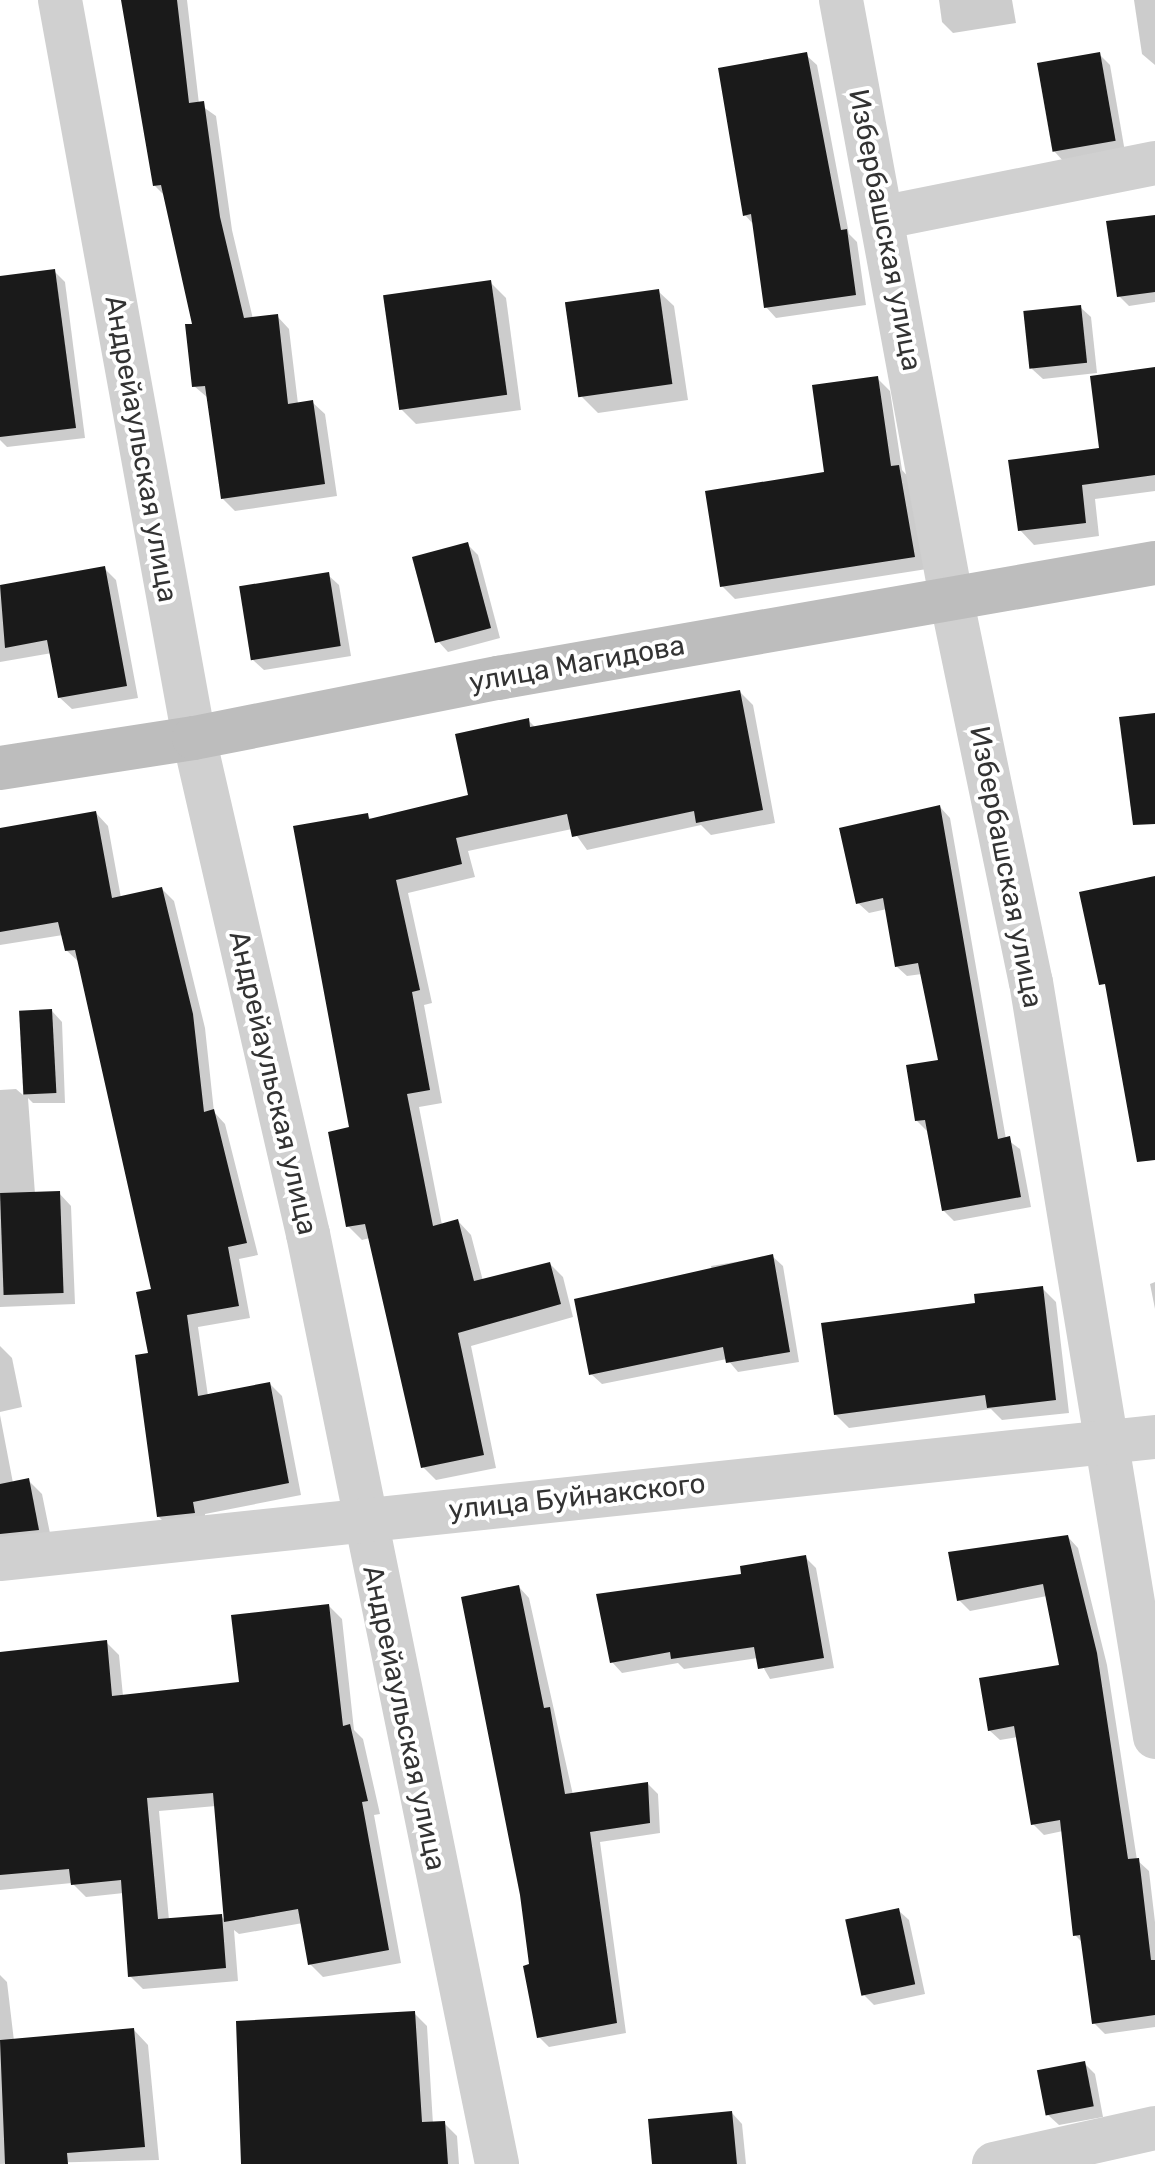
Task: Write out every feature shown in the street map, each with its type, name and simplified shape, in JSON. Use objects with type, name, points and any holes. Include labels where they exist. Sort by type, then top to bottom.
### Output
[{"type":"main road","name":"улица Магидова","points":[[0,768],[194,738],[951,597],[1155,563]]},
{"type":"street","name":"Андрейаульская улица","points":[[60,0],[194,738],[308,1234],[363,1520],[497,2164]]},
{"type":"street","name":"Избербашская улица","points":[[841,0],[885,217],[951,597],[1031,982],[1155,1737]]},
{"type":"street","points":[[885,217],[1155,163]]},
{"type":"street","name":"улица Буйнакского","points":[[0,1559],[1155,1437]]},
{"type":"street","points":[[994,2164],[1155,2128]]},
{"type":"building","points":[[121,0],[177,0],[189,103],[204,101],[220,217],[244,318],[278,314],[288,404],[313,400],[325,484],[221,499],[205,386],[192,387],[185,324],[192,324],[161,185],[153,186]]},
{"type":"building","points":[[807,52],[841,230],[847,229],[856,295],[764,308],[751,214],[743,216],[718,68]]},
{"type":"building","points":[[1100,52],[1116,141],[1053,152],[1037,63]]},
{"type":"building","points":[[1155,215],[1155,292],[1117,297],[1106,221]]},
{"type":"building","points":[[55,269],[76,428],[0,437],[0,276]]},
{"type":"building","points":[[491,280],[507,395],[399,410],[383,295]]},
{"type":"building","points":[[659,289],[672,384],[578,397],[565,302]]},
{"type":"building","points":[[1081,305],[1087,363],[1029,369],[1023,311]]},
{"type":"building","points":[[1155,367],[1155,475],[1082,485],[1086,523],[1018,531],[1008,460],[1099,448],[1090,376]]},
{"type":"building","points":[[878,376],[891,466],[899,465],[915,557],[720,587],[705,491],[824,472],[812,385]]},
{"type":"building","points":[[468,542],[491,628],[435,643],[412,557]]},
{"type":"building","points":[[105,566],[127,686],[58,698],[47,640],[5,648],[0,585]]},
{"type":"building","points":[[329,572],[341,646],[251,660],[239,586]]},
{"type":"building","points":[[740,690],[763,810],[696,823],[694,811],[572,837],[567,814],[456,838],[462,864],[396,880],[420,990],[412,992],[430,1090],[407,1094],[433,1226],[458,1219],[474,1281],[550,1262],[561,1304],[458,1333],[484,1455],[421,1468],[365,1224],[346,1227],[328,1132],[349,1127],[293,826],[368,813],[369,819],[468,795],[455,734],[529,718],[530,727]]},
{"type":"building","points":[[1155,713],[1155,824],[1133,825],[1119,717]]},
{"type":"building","points":[[940,805],[998,1139],[1010,1136],[1021,1197],[942,1211],[925,1120],[915,1121],[906,1065],[938,1060],[918,963],[895,967],[883,898],[856,904],[839,828]]},
{"type":"building","points":[[96,811],[112,898],[162,887],[193,1014],[204,1112],[214,1109],[247,1243],[228,1247],[239,1306],[187,1315],[198,1396],[270,1382],[289,1483],[193,1502],[195,1513],[157,1517],[135,1355],[148,1353],[136,1292],[151,1289],[75,950],[65,951],[58,922],[0,932],[0,828]]},
{"type":"building","points":[[1155,876],[1155,1160],[1137,1162],[1105,984],[1099,985],[1079,892]]},
{"type":"building","points":[[52,1009],[56,1093],[23,1095],[19,1011]]},
{"type":"building","points":[[60,1191],[64,1293],[4,1295],[0,1193]]},
{"type":"building","points":[[773,1254],[790,1352],[726,1363],[723,1347],[589,1375],[574,1299]]},
{"type":"building","points":[[1043,1286],[1056,1400],[987,1408],[985,1395],[834,1415],[821,1323],[975,1303],[974,1294]]},
{"type":"building","points":[[29,1478],[39,1530],[0,1534],[0,1484]]},
{"type":"building","points":[[1068,1535],[1097,1653],[1128,1859],[1139,1858],[1151,1960],[1155,1960],[1155,2015],[1092,2024],[1080,1935],[1073,1936],[1060,1820],[1031,1825],[1014,1726],[988,1731],[979,1678],[1059,1665],[1043,1584],[957,1601],[948,1552]]},
{"type":"building","points":[[806,1555],[824,1658],[758,1669],[754,1647],[671,1659],[670,1652],[610,1663],[596,1594],[741,1574],[740,1566]]},
{"type":"building","points":[[519,1585],[544,1708],[550,1707],[565,1794],[648,1782],[650,1823],[590,1832],[617,2023],[537,2038],[523,1966],[529,1964],[520,1895],[461,1597]]},
{"type":"building","points":[[329,1604],[343,1726],[350,1724],[368,1801],[362,1802],[389,1950],[308,1965],[298,1909],[224,1922],[213,1793],[147,1798],[158,1919],[222,1914],[226,1968],[128,1977],[121,1880],[71,1885],[69,1869],[0,1875],[0,1652],[107,1640],[112,1696],[239,1682],[231,1615]]},
{"type":"building","points":[[899,1908],[915,1984],[861,1996],[845,1919]]},
{"type":"building","points":[[415,2011],[422,2122],[445,2121],[448,2164],[241,2164],[236,2021]]},
{"type":"building","points":[[134,2028],[145,2147],[67,2153],[68,2164],[5,2164],[0,2040]]},
{"type":"building","points":[[1085,2061],[1094,2106],[1046,2116],[1037,2070]]},
{"type":"building","points":[[732,2111],[737,2164],[652,2164],[648,2119]]}]
